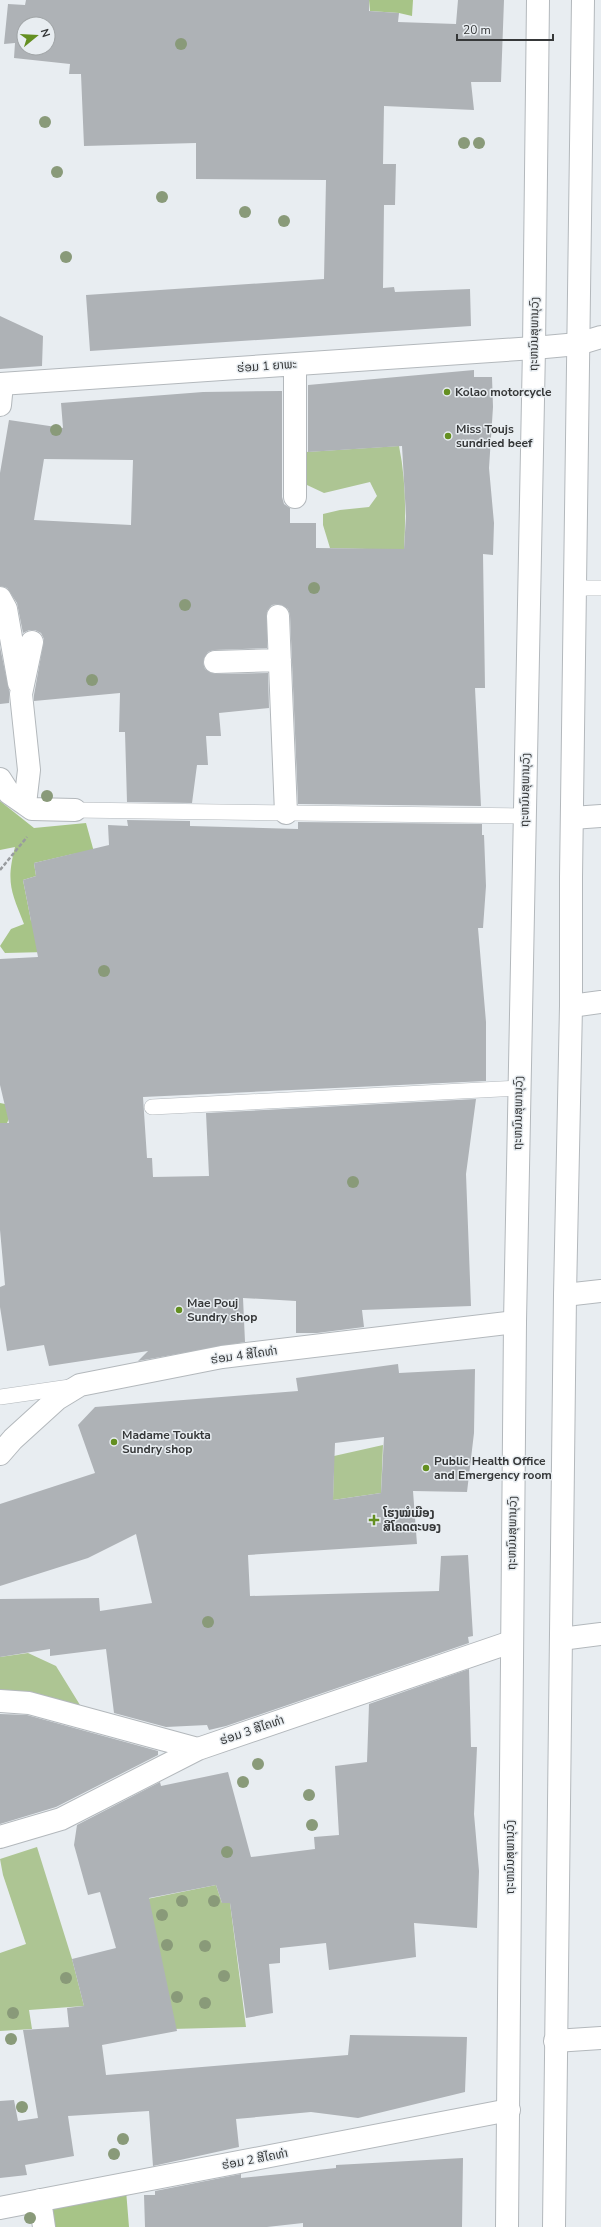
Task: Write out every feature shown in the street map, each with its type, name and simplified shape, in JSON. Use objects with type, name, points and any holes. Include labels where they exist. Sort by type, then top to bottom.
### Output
[{"type":"main road","name":"ຖະຫນົນສຸພານຸວົງ","points":[[507,2227],[515,1322],[534,348],[538,0]]},
{"type":"main road","points":[[554,2227],[565,1295],[572,1006],[572,818],[583,0]]},
{"type":"main road","name":"ຮ່ອມ 1 ຍາພະ","points":[[1,391],[295,364],[534,348],[578,344],[601,337]]},
{"type":"main road","points":[[295,364],[295,497]]},
{"type":"main road","points":[[0,598],[6,609],[21,694],[29,770],[25,804]]},
{"type":"main road","points":[[278,616],[286,813]]},
{"type":"main road","points":[[21,694],[32,642]]},
{"type":"main road","points":[[215,662],[280,660]]},
{"type":"main road","points":[[0,779],[10,792],[32,809],[75,810]]},
{"type":"main road","points":[[572,818],[601,816]]},
{"type":"main road","points":[[572,1006],[601,1002]]},
{"type":"main road","points":[[565,1295],[601,1291]]},
{"type":"main road","name":"ຮ່ອມ 4 ສີໄຄທ່າ","points":[[0,1454],[13,1439],[57,1399],[80,1385],[222,1357],[515,1322]]},
{"type":"main road","points":[[561,1639],[601,1634]]},
{"type":"main road","name":"ຮ່ອມ 3 ສີໄຄທ່າ","points":[[0,1837],[61,1819],[198,1749],[511,1642]]},
{"type":"main road","points":[[0,1701],[29,1703],[198,1749]]},
{"type":"main road","points":[[555,2041],[601,2038]]},
{"type":"main road","name":"ຮ່ອມ 2 ສີໄຄທ່າ","points":[[0,2208],[509,2110]]},
{"type":"main road","points":[[40,2200],[44,2227]]},
{"type":"lane","points":[[575,588],[601,588]]},
{"type":"lane","points":[[75,810],[525,816]]},
{"type":"lane","points":[[152,1107],[519,1088]]},
{"type":"lane","points":[[0,1398],[80,1385]]},
{"type":"green space","points":[[369,0],[413,0],[412,16],[399,13],[370,11]]},
{"type":"green space","points":[[399,446],[405,498],[404,550],[330,548],[323,525],[323,514],[340,510],[369,507],[377,496],[370,482],[324,493],[307,485],[306,452]]},
{"type":"green space","points":[[0,801],[34,828],[86,823],[94,852],[73,854],[34,863],[36,876],[23,880],[31,921],[68,915],[46,952],[5,953],[0,946],[11,929],[24,924],[11,887],[10,878],[15,847],[0,850]]},
{"type":"green space","points":[[0,1103],[5,1104],[12,1112],[7,1123],[0,1123]]},
{"type":"green space","points":[[383,1445],[381,1493],[333,1500],[334,1456]]},
{"type":"green space","points":[[28,1653],[56,1666],[80,1705],[39,1697],[0,1692],[0,1657]]},
{"type":"green space","points":[[37,1847],[72,1959],[84,2006],[29,2010],[32,2029],[0,2031],[0,1953],[26,1944],[3,1875],[0,1859]]},
{"type":"green space","points":[[216,1885],[222,1903],[230,1903],[246,2027],[135,2030],[147,1899]]},
{"type":"green space","points":[[126,2190],[129,2227],[52,2227],[48,2205]]},
{"type":"building","points":[[26,0],[369,0],[369,11],[399,13],[398,22],[456,24],[458,0],[504,0],[501,82],[471,82],[474,110],[384,106],[383,164],[396,164],[395,205],[384,205],[383,288],[394,287],[395,292],[470,289],[471,326],[90,351],[86,295],[324,279],[326,180],[196,179],[196,143],[84,146],[81,74],[69,74],[70,64],[14,58],[15,43],[4,44],[8,4],[25,5]]},
{"type":"building","points":[[0,316],[43,336],[42,366],[0,369]]},
{"type":"building","points":[[474,370],[474,377],[492,377],[493,407],[489,468],[494,523],[493,555],[483,554],[485,688],[475,688],[481,806],[298,804],[290,615],[288,609],[278,604],[272,605],[267,611],[267,648],[214,650],[208,652],[203,662],[205,669],[215,674],[268,673],[269,708],[219,713],[221,736],[206,736],[208,765],[197,765],[192,803],[127,802],[125,732],[119,732],[120,693],[34,701],[44,639],[41,633],[35,630],[29,630],[23,633],[17,603],[7,588],[0,586],[0,473],[9,420],[63,428],[61,403],[203,392],[282,391],[282,497],[284,504],[290,508],[290,523],[316,523],[316,548],[404,549],[406,516],[402,446],[308,452],[308,385]],"holes":[[[44,459],[133,460],[131,525],[34,520]]]},
{"type":"building","points":[[0,647],[9,690],[9,703],[0,704]]},
{"type":"building","points":[[127,820],[190,821],[190,826],[298,829],[298,822],[482,824],[482,835],[484,835],[486,886],[483,928],[478,928],[486,1022],[486,1081],[143,1097],[147,1158],[152,1158],[153,1177],[209,1176],[206,1113],[476,1099],[466,1174],[471,1306],[362,1310],[364,1327],[317,1333],[296,1333],[296,1301],[243,1298],[245,1342],[138,1361],[148,1351],[49,1366],[44,1345],[7,1351],[0,1307],[0,1287],[5,1285],[0,1230],[0,1123],[9,1123],[0,1085],[0,959],[38,957],[23,880],[36,876],[34,863],[109,845],[108,825],[128,826]]},
{"type":"building","points":[[398,1364],[399,1373],[475,1369],[474,1433],[467,1492],[413,1491],[417,1544],[248,1555],[250,1596],[439,1591],[441,1556],[468,1555],[473,1636],[468,1637],[469,1643],[226,1726],[209,1730],[207,1725],[166,1727],[114,1713],[106,1649],[50,1656],[50,1649],[0,1657],[0,1599],[99,1598],[100,1611],[152,1603],[136,1534],[88,1558],[0,1586],[0,1504],[95,1473],[78,1425],[95,1407],[298,1391],[296,1378]],"holes":[[[384,1437],[381,1493],[333,1500],[335,1443]]]},
{"type":"building","points":[[469,1669],[471,1747],[477,1747],[474,1814],[479,1871],[477,1928],[414,1923],[416,1957],[329,1970],[326,1943],[280,1948],[280,1963],[269,1964],[273,2013],[246,2018],[230,1903],[222,1903],[216,1885],[149,1898],[177,2031],[102,2045],[106,2075],[348,2055],[350,2035],[467,2037],[465,2092],[358,2118],[311,2112],[236,2119],[239,2147],[153,2166],[149,2111],[68,2116],[74,2156],[25,2165],[27,2175],[0,2178],[0,2101],[14,2100],[18,2121],[38,2118],[23,2030],[69,2027],[67,2008],[84,2006],[72,1959],[116,1948],[100,1892],[88,1895],[74,1845],[77,1825],[160,1782],[161,1786],[228,1772],[251,1857],[315,1849],[314,1837],[339,1835],[335,1766],[367,1762],[369,1704]]},
{"type":"building","points":[[0,1714],[27,1715],[158,1751],[158,1755],[56,1807],[0,1824]]},
{"type":"building","points":[[463,2158],[462,2227],[303,2227],[303,2223],[267,2227],[145,2227],[144,2195],[155,2195],[155,2191],[241,2174],[241,2178],[336,2168],[336,2165]]},
{"type":"place","name":"Kolao motorcycle","points":[[447,392]]},
{"type":"place","name":"Miss Toujs sundried beef","points":[[448,436]]},
{"type":"place","name":"Mae Pouj Sundry shop","points":[[179,1310]]},
{"type":"place","name":"Madame Toukta Sundry shop","points":[[114,1442]]},
{"type":"place","name":"Public Health Office and Emergency room","points":[[426,1468]]},
{"type":"place","name":"ໂຮງໝໍເມືອງ ສີໂຄດຕະບອງ","points":[[374,1520]]}]
